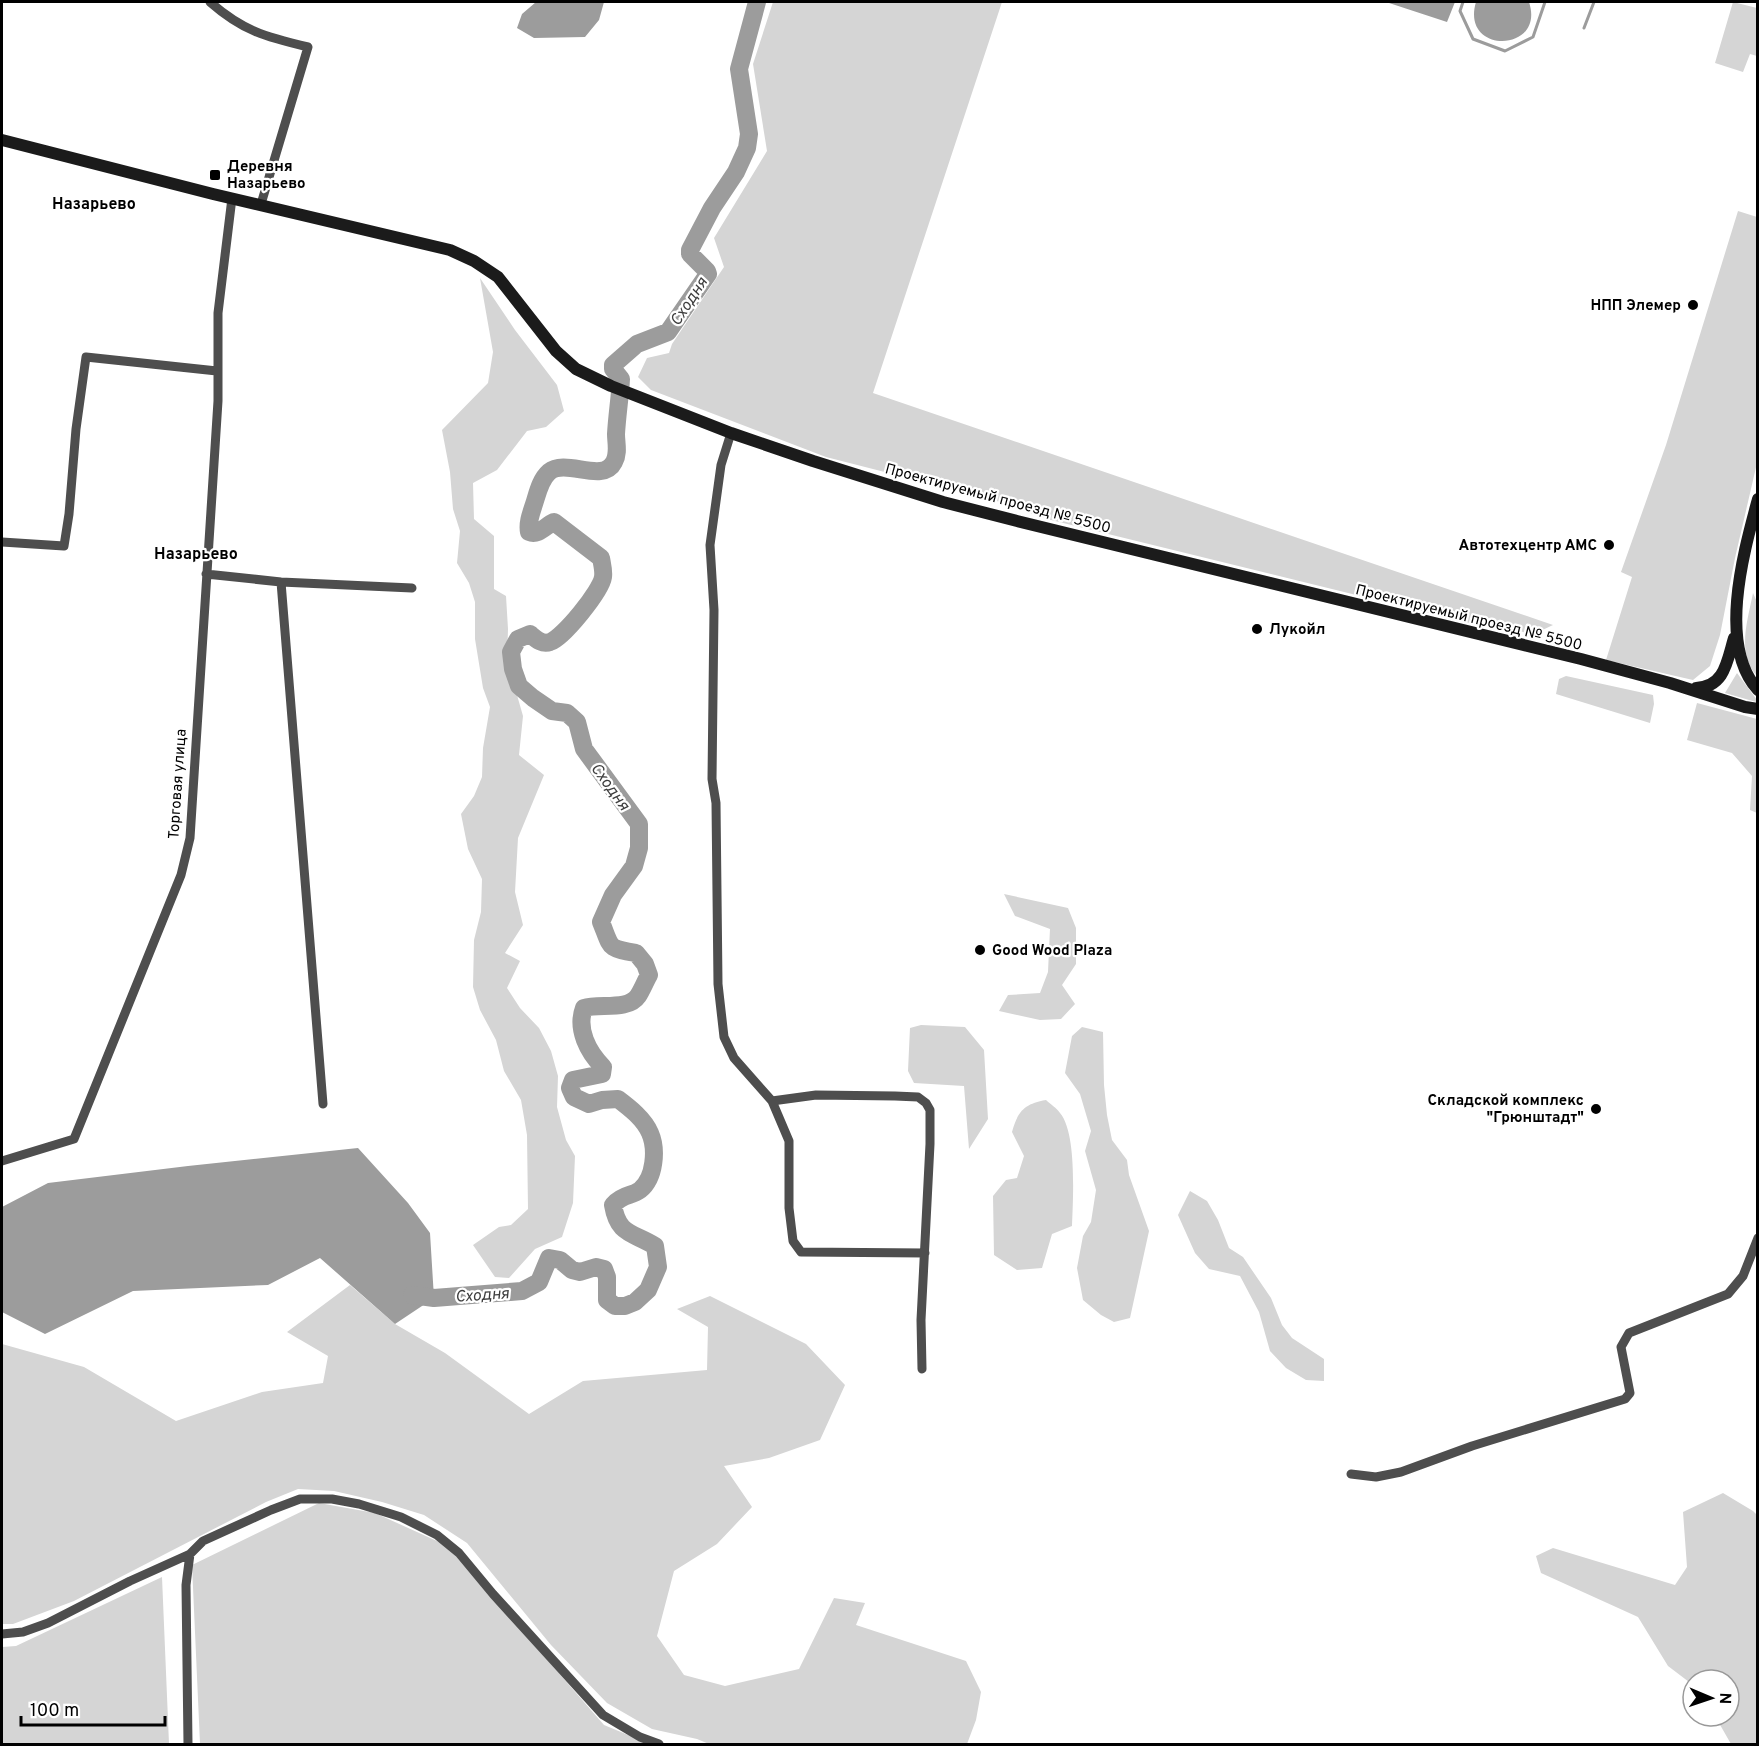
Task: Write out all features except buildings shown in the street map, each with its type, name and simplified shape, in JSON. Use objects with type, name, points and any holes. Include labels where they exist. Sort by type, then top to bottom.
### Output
[{"type":"street","points":[[210,2],[238,24],[272,38],[308,47],[261,204]]},
{"type":"street","name":"Проектируемый проезд № 5500","points":[[2,140],[450,250],[474,261],[498,277],[556,351],[576,369],[611,386],[731,433],[956,506],[1589,661],[1758,709]]},
{"type":"street","name":"Торговая улица","points":[[2,1161],[74,1139],[181,875],[190,838],[218,401],[218,313],[232,198]]},
{"type":"street","points":[[2,542],[64,546],[86,357],[217,371]]},
{"type":"street","points":[[731,433],[721,465],[710,545],[714,610],[712,779],[716,803],[718,984],[724,1037],[734,1058],[772,1101],[789,1141],[789,1208],[793,1241],[801,1252],[925,1253]]},
{"type":"street","points":[[1758,499],[1738,589],[1736,634],[1742,665],[1748,678],[1758,690]]},
{"type":"street","points":[[206,574],[281,582],[412,588]]},
{"type":"street","points":[[281,582],[323,1104]]},
{"type":"street","points":[[1688,688],[1707,687],[1719,678],[1736,634]]},
{"type":"street","points":[[772,1101],[816,1095],[918,1097],[926,1103],[930,1110],[921,1320],[922,1369]]},
{"type":"street","points":[[1351,1474],[1376,1477],[1401,1472],[1472,1446],[1624,1399],[1630,1393],[1621,1347],[1629,1333],[1728,1294],[1743,1276],[1758,1238]]},
{"type":"street","points":[[2,1634],[22,1632],[48,1623],[130,1581],[190,1554],[204,1541],[271,1510],[300,1499],[332,1498],[401,1517],[437,1535],[459,1553],[603,1716],[640,1737],[659,1744]]},
{"type":"street","points":[[188,1744],[186,1585],[190,1554]]},
{"type":"shaded area","points":[[536,2],[604,2],[599,20],[585,37],[534,38],[517,28],[522,14]]},
{"type":"shaded area","points":[[773,2],[1002,2],[873,393],[1553,625],[1532,635],[1505,626],[1474,624],[1047,519],[994,500],[826,457],[651,390],[638,377],[647,358],[669,353],[672,344],[724,267],[714,238],[767,151],[753,64]]},
{"type":"shaded area","points":[[1386,2],[1455,2],[1447,22]]},
{"type":"shaded area","points":[[1476,2],[1529,2],[1531,19],[1526,31],[1515,38],[1503,41],[1490,39],[1480,32],[1474,19]]},
{"type":"shaded area","points":[[1733,2],[1757,8],[1757,56],[1750,54],[1743,72],[1715,63]]},
{"type":"shaded area","points":[[1738,211],[1757,217],[1757,463],[1720,635],[1710,666],[1693,680],[1606,660],[1632,577],[1621,572],[1666,445]]},
{"type":"shaded area","points":[[480,278],[515,330],[557,385],[564,411],[546,427],[527,431],[497,470],[473,483],[474,519],[494,536],[494,589],[506,596],[507,660],[523,716],[519,755],[544,775],[518,838],[515,892],[523,925],[505,953],[520,961],[507,988],[520,1008],[539,1028],[551,1051],[558,1076],[557,1107],[566,1140],[575,1156],[573,1203],[562,1237],[535,1249],[509,1278],[495,1277],[473,1245],[499,1227],[511,1225],[528,1209],[527,1135],[521,1100],[504,1071],[496,1040],[480,1010],[473,987],[474,940],[481,912],[482,879],[468,849],[461,814],[474,796],[482,777],[483,748],[490,707],[483,688],[475,639],[475,602],[469,583],[457,563],[460,531],[453,509],[450,472],[442,430],[488,383],[493,352]]},
{"type":"shaded area","points":[[1753,593],[1757,602],[1757,676],[1751,667],[1745,647]]},
{"type":"shaded area","points":[[1737,673],[1757,700],[1756,702],[1725,693]]},
{"type":"shaded area","points":[[1566,676],[1653,695],[1654,704],[1650,723],[1556,694],[1559,679]]},
{"type":"shaded area","points":[[1697,703],[1757,719],[1757,813],[1750,810],[1752,776],[1732,753],[1687,740]]},
{"type":"shaded area","points":[[1004,894],[1068,908],[1076,928],[1076,964],[1062,985],[1075,1004],[1061,1019],[1040,1020],[999,1011],[1008,995],[1040,993],[1048,972],[1050,929],[1015,916]]},
{"type":"shaded area","points":[[921,1025],[965,1027],[984,1050],[988,1119],[969,1149],[964,1086],[914,1083],[908,1071],[910,1028]]},
{"type":"shaded area","points":[[1082,1027],[1103,1032],[1104,1085],[1112,1140],[1127,1160],[1129,1175],[1149,1231],[1130,1318],[1114,1322],[1101,1315],[1083,1300],[1077,1268],[1083,1236],[1091,1222],[1096,1190],[1085,1151],[1091,1131],[1080,1094],[1065,1073],[1072,1036]]},
{"type":"shaded area","points":[[1046,1100],[1060,1113],[1069,1135],[1073,1167],[1072,1226],[1052,1234],[1042,1268],[1017,1270],[994,1255],[993,1196],[1006,1180],[1017,1178],[1024,1156],[1012,1132],[1017,1119],[1027,1106]]},
{"type":"shaded area","points":[[358,1148],[408,1203],[430,1233],[434,1298],[395,1324],[320,1258],[268,1285],[133,1291],[45,1334],[2,1312],[2,1207],[48,1183]]},
{"type":"shaded area","points":[[1190,1191],[1207,1201],[1218,1220],[1229,1248],[1243,1257],[1271,1298],[1282,1325],[1292,1338],[1324,1359],[1324,1381],[1306,1380],[1286,1368],[1270,1351],[1259,1312],[1240,1276],[1209,1269],[1195,1253],[1178,1215]]},
{"type":"shaded area","points":[[350,1285],[395,1324],[445,1353],[529,1414],[583,1381],[707,1370],[708,1327],[677,1309],[710,1296],[806,1344],[845,1385],[820,1440],[769,1458],[724,1466],[752,1507],[717,1544],[674,1571],[657,1636],[684,1675],[725,1686],[799,1669],[834,1598],[865,1603],[856,1625],[966,1661],[981,1692],[976,1720],[967,1744],[709,1744],[652,1729],[607,1703],[551,1645],[467,1543],[424,1515],[334,1491],[298,1489],[266,1502],[74,1601],[13,1624],[2,1624],[2,1344],[84,1367],[176,1421],[262,1392],[323,1383],[328,1356],[287,1332]]},
{"type":"shaded area","points":[[1723,1493],[1757,1515],[1757,1744],[1731,1744],[1722,1728],[1741,1728],[1741,1668],[1681,1668],[1681,1676],[1668,1666],[1638,1617],[1541,1573],[1536,1556],[1553,1548],[1675,1585],[1687,1567],[1683,1512]]},
{"type":"shaded area","points":[[319,1503],[375,1513],[448,1546],[604,1725],[650,1744],[200,1744],[192,1565]]},
{"type":"shaded area","points":[[162,1577],[169,1744],[2,1744],[2,1647],[16,1646]]},
{"type":"waterway","name":"Сходня","points":[[412,1295],[434,1298],[522,1291],[539,1282],[549,1258],[560,1260],[572,1270],[580,1272],[596,1267],[604,1269],[607,1277],[607,1300],[615,1306],[625,1306],[635,1302],[648,1290],[658,1267],[655,1246],[622,1227],[615,1215],[613,1205],[640,1190],[649,1178],[654,1155],[650,1133],[640,1118],[618,1099],[589,1104],[574,1097],[570,1088],[573,1080],[602,1074],[603,1067],[585,1040],[581,1024],[584,1008],[620,1005],[633,1001],[649,975],[645,964],[636,953],[612,946],[601,922],[613,895],[634,866],[639,848],[639,824],[584,749],[577,722],[567,713],[552,711],[519,686],[513,669],[511,652],[518,639],[530,634],[544,643],[556,639],[581,613],[601,584],[603,575],[601,558],[554,522],[539,531],[529,532],[530,516],[540,485],[549,472],[556,468],[602,471],[614,462],[617,452],[616,434],[621,379],[613,369],[613,365],[637,344],[668,332],[708,274],[690,254],[690,250],[712,208],[736,172],[747,148],[749,134],[739,69],[757,2]]},
{"type":"waterway","points":[[1463,2],[1460,11],[1473,39],[1505,51],[1533,37],[1545,2]]},
{"type":"waterway","points":[[1584,28],[1594,2]]},
{"type":"place","name":"Деревня Назарьево","points":[[215,175]]},
{"type":"place","name":"НПП Элемер","points":[[1693,305]]},
{"type":"place","name":"Автотехцентр АМС","points":[[1609,545]]},
{"type":"place","name":"Лукойл","points":[[1257,629]]},
{"type":"place","name":"Good Wood Plaza","points":[[980,950]]},
{"type":"place","name":"Складской комплекс \"Грюнштадт\"","points":[[1596,1109]]},
{"type":"district","name":"Назарьево","points":[[94,203]]},
{"type":"district","name":"Назарьево","points":[[196,553]]}]
